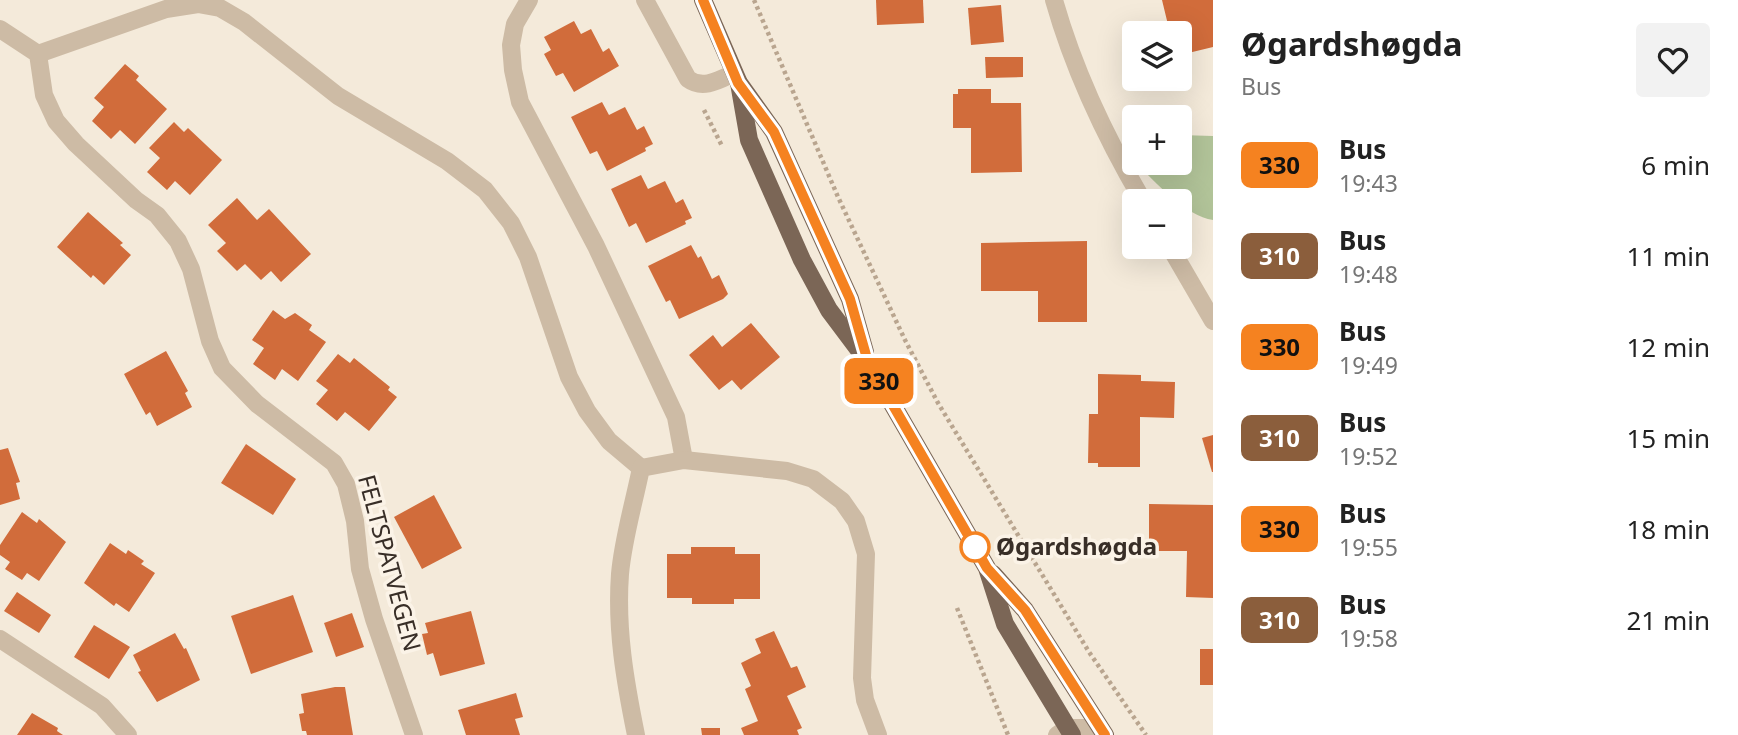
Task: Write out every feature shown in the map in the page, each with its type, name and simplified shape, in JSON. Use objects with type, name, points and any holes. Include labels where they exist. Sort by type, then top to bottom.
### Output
[{"type":"main road","points":[[703,0],[736,78],[749,140],[782,218],[829,310],[868,362],[987,568],[1025,610],[1100,733]]},
{"type":"main road","points":[[736,78],[774,132],[850,299],[868,362]]},
{"type":"main road","points":[[987,568],[1005,624],[1065,733]]},
{"type":"street","points":[[529,0],[514,24],[511,45],[520,102],[596,246],[676,417],[684,460]]},
{"type":"street","points":[[645,0],[682,70],[694,83],[713,83],[736,78]]},
{"type":"street","points":[[1054,0],[1073,61],[1120,162],[1136,189]]},
{"type":"street","points":[[0,29],[38,54],[166,9],[198,2],[220,8],[244,22],[338,96],[447,161],[485,190],[511,223],[528,257],[569,377],[587,411],[609,441],[641,468]]},
{"type":"street","name":"FELTSPATVEGEN","points":[[38,54],[44,95],[56,121],[106,172],[157,215],[178,241],[191,269],[210,341],[222,368],[257,404],[334,463],[346,484],[355,521],[360,569],[374,619],[414,735]]},
{"type":"street","points":[[1177,259],[1213,321]]},
{"type":"street","points":[[641,468],[684,460],[787,471],[813,479],[842,501],[856,521],[866,554],[862,678],[865,700],[878,735]]},
{"type":"street","points":[[636,735],[625,682],[620,572],[641,468]]},
{"type":"street","points":[[0,639],[102,706],[128,735]]},
{"type":"street","points":[[1065,733],[1100,733]]},
{"type":"path","points":[[754,0],[838,197],[938,403],[1090,652],[1146,735]]},
{"type":"path","points":[[694,83],[716,136],[727,154]]},
{"type":"path","points":[[957,608],[1007,735]]},
{"type":"green space","points":[[1192,135],[1213,136],[1213,220],[1192,212],[1192,189],[1162,189],[1148,175],[1192,175]]},
{"type":"building","points":[[876,0],[923,0],[924,23],[877,25]]},
{"type":"building","points":[[1162,0],[1213,0],[1213,47],[1192,52],[1192,21],[1167,21]]},
{"type":"building","points":[[1001,5],[1004,42],[971,45],[968,8]]},
{"type":"building","points":[[574,21],[581,34],[591,29],[603,52],[609,48],[619,66],[574,92],[563,73],[556,76],[544,54],[551,50],[544,37]]},
{"type":"building","points":[[985,57],[1023,57],[1023,77],[986,78]]},
{"type":"building","points":[[125,64],[139,76],[136,80],[167,109],[135,144],[120,130],[111,139],[92,121],[104,107],[94,98]]},
{"type":"building","points":[[958,89],[991,89],[991,103],[1021,103],[1022,172],[971,173],[971,128],[953,128],[953,94],[958,94]]},
{"type":"building","points":[[602,102],[609,115],[625,107],[637,130],[644,126],[653,144],[645,148],[646,151],[607,171],[597,151],[590,154],[571,117]]},
{"type":"building","points":[[174,122],[184,132],[188,128],[222,160],[190,195],[175,181],[167,190],[147,172],[160,158],[149,148]]},
{"type":"building","points":[[641,175],[648,189],[665,181],[676,203],[683,199],[692,218],[685,221],[686,224],[646,243],[636,223],[629,227],[611,189]]},
{"type":"building","points":[[237,198],[257,220],[269,209],[311,254],[281,282],[271,271],[261,280],[245,264],[237,271],[217,251],[226,243],[208,225]]},
{"type":"building","points":[[88,212],[123,243],[120,245],[131,255],[104,285],[93,275],[91,278],[57,247]]},
{"type":"building","points":[[1087,241],[1087,322],[1038,322],[1038,291],[981,291],[981,243]]},
{"type":"building","points":[[691,245],[698,258],[701,256],[712,279],[719,275],[728,294],[723,299],[679,319],[670,300],[666,302],[648,266]]},
{"type":"building","points":[[273,310],[285,319],[295,313],[312,325],[309,330],[326,342],[298,381],[282,369],[275,380],[253,364],[264,348],[252,340]]},
{"type":"building","points":[[751,323],[780,357],[741,390],[732,380],[719,390],[689,355],[713,335],[722,347]]},
{"type":"building","points":[[166,351],[188,391],[185,393],[192,407],[157,426],[150,412],[146,415],[124,374]]},
{"type":"building","points":[[338,354],[350,363],[354,358],[390,387],[388,390],[397,397],[369,431],[345,412],[337,421],[316,404],[328,390],[316,381]]},
{"type":"building","points":[[1098,374],[1141,375],[1141,381],[1175,382],[1174,418],[1140,417],[1140,467],[1098,467],[1098,463],[1088,463],[1089,414],[1098,414]]},
{"type":"building","points":[[1213,435],[1213,472],[1212,472],[1202,438]]},
{"type":"building","points":[[246,444],[296,479],[273,515],[221,483]]},
{"type":"building","points":[[8,448],[20,482],[16,483],[20,499],[0,505],[0,450]]},
{"type":"building","points":[[434,495],[462,548],[422,569],[394,517]]},
{"type":"building","points":[[1149,504],[1213,505],[1213,598],[1186,597],[1187,551],[1149,551]]},
{"type":"building","points":[[22,512],[37,523],[39,519],[66,542],[39,581],[27,573],[22,580],[5,569],[10,562],[0,555],[0,545]]},
{"type":"building","points":[[110,543],[126,554],[128,550],[144,561],[141,564],[155,573],[129,612],[116,603],[114,606],[84,583]]},
{"type":"building","points":[[691,547],[735,547],[735,554],[760,554],[760,599],[734,599],[734,604],[692,604],[692,598],[667,598],[667,554],[691,554]]},
{"type":"building","points":[[17,592],[51,615],[39,633],[4,611]]},
{"type":"building","points":[[293,595],[313,652],[251,674],[231,616]]},
{"type":"building","points":[[471,611],[485,664],[440,676],[433,653],[427,655],[422,634],[428,633],[425,623]]},
{"type":"building","points":[[352,613],[364,647],[336,657],[324,623]]},
{"type":"building","points":[[94,625],[130,647],[109,679],[74,657]]},
{"type":"building","points":[[774,631],[791,668],[797,666],[806,687],[787,696],[802,728],[797,730],[799,735],[744,735],[741,728],[758,721],[745,689],[751,686],[741,663],[761,653],[755,639]]},
{"type":"building","points":[[175,633],[184,649],[186,648],[200,680],[157,702],[138,672],[141,671],[133,655]]},
{"type":"building","points":[[1200,649],[1213,649],[1213,685],[1200,685]]},
{"type":"building","points":[[345,687],[353,735],[307,735],[306,731],[302,731],[299,714],[304,713],[301,694]]},
{"type":"building","points":[[516,693],[523,717],[515,719],[520,735],[466,735],[458,710]]},
{"type":"building","points":[[32,713],[58,728],[57,731],[63,735],[17,735]]},
{"type":"building","points":[[701,728],[720,728],[720,735],[702,735]]},
{"type":"bus line","name":"330","points":[[703,0],[738,83],[774,132],[780,145],[850,299],[868,362],[987,568],[1025,610],[1105,735]]},
{"type":"place","name":"Øgardshøgda","points":[[975,547]]}]
